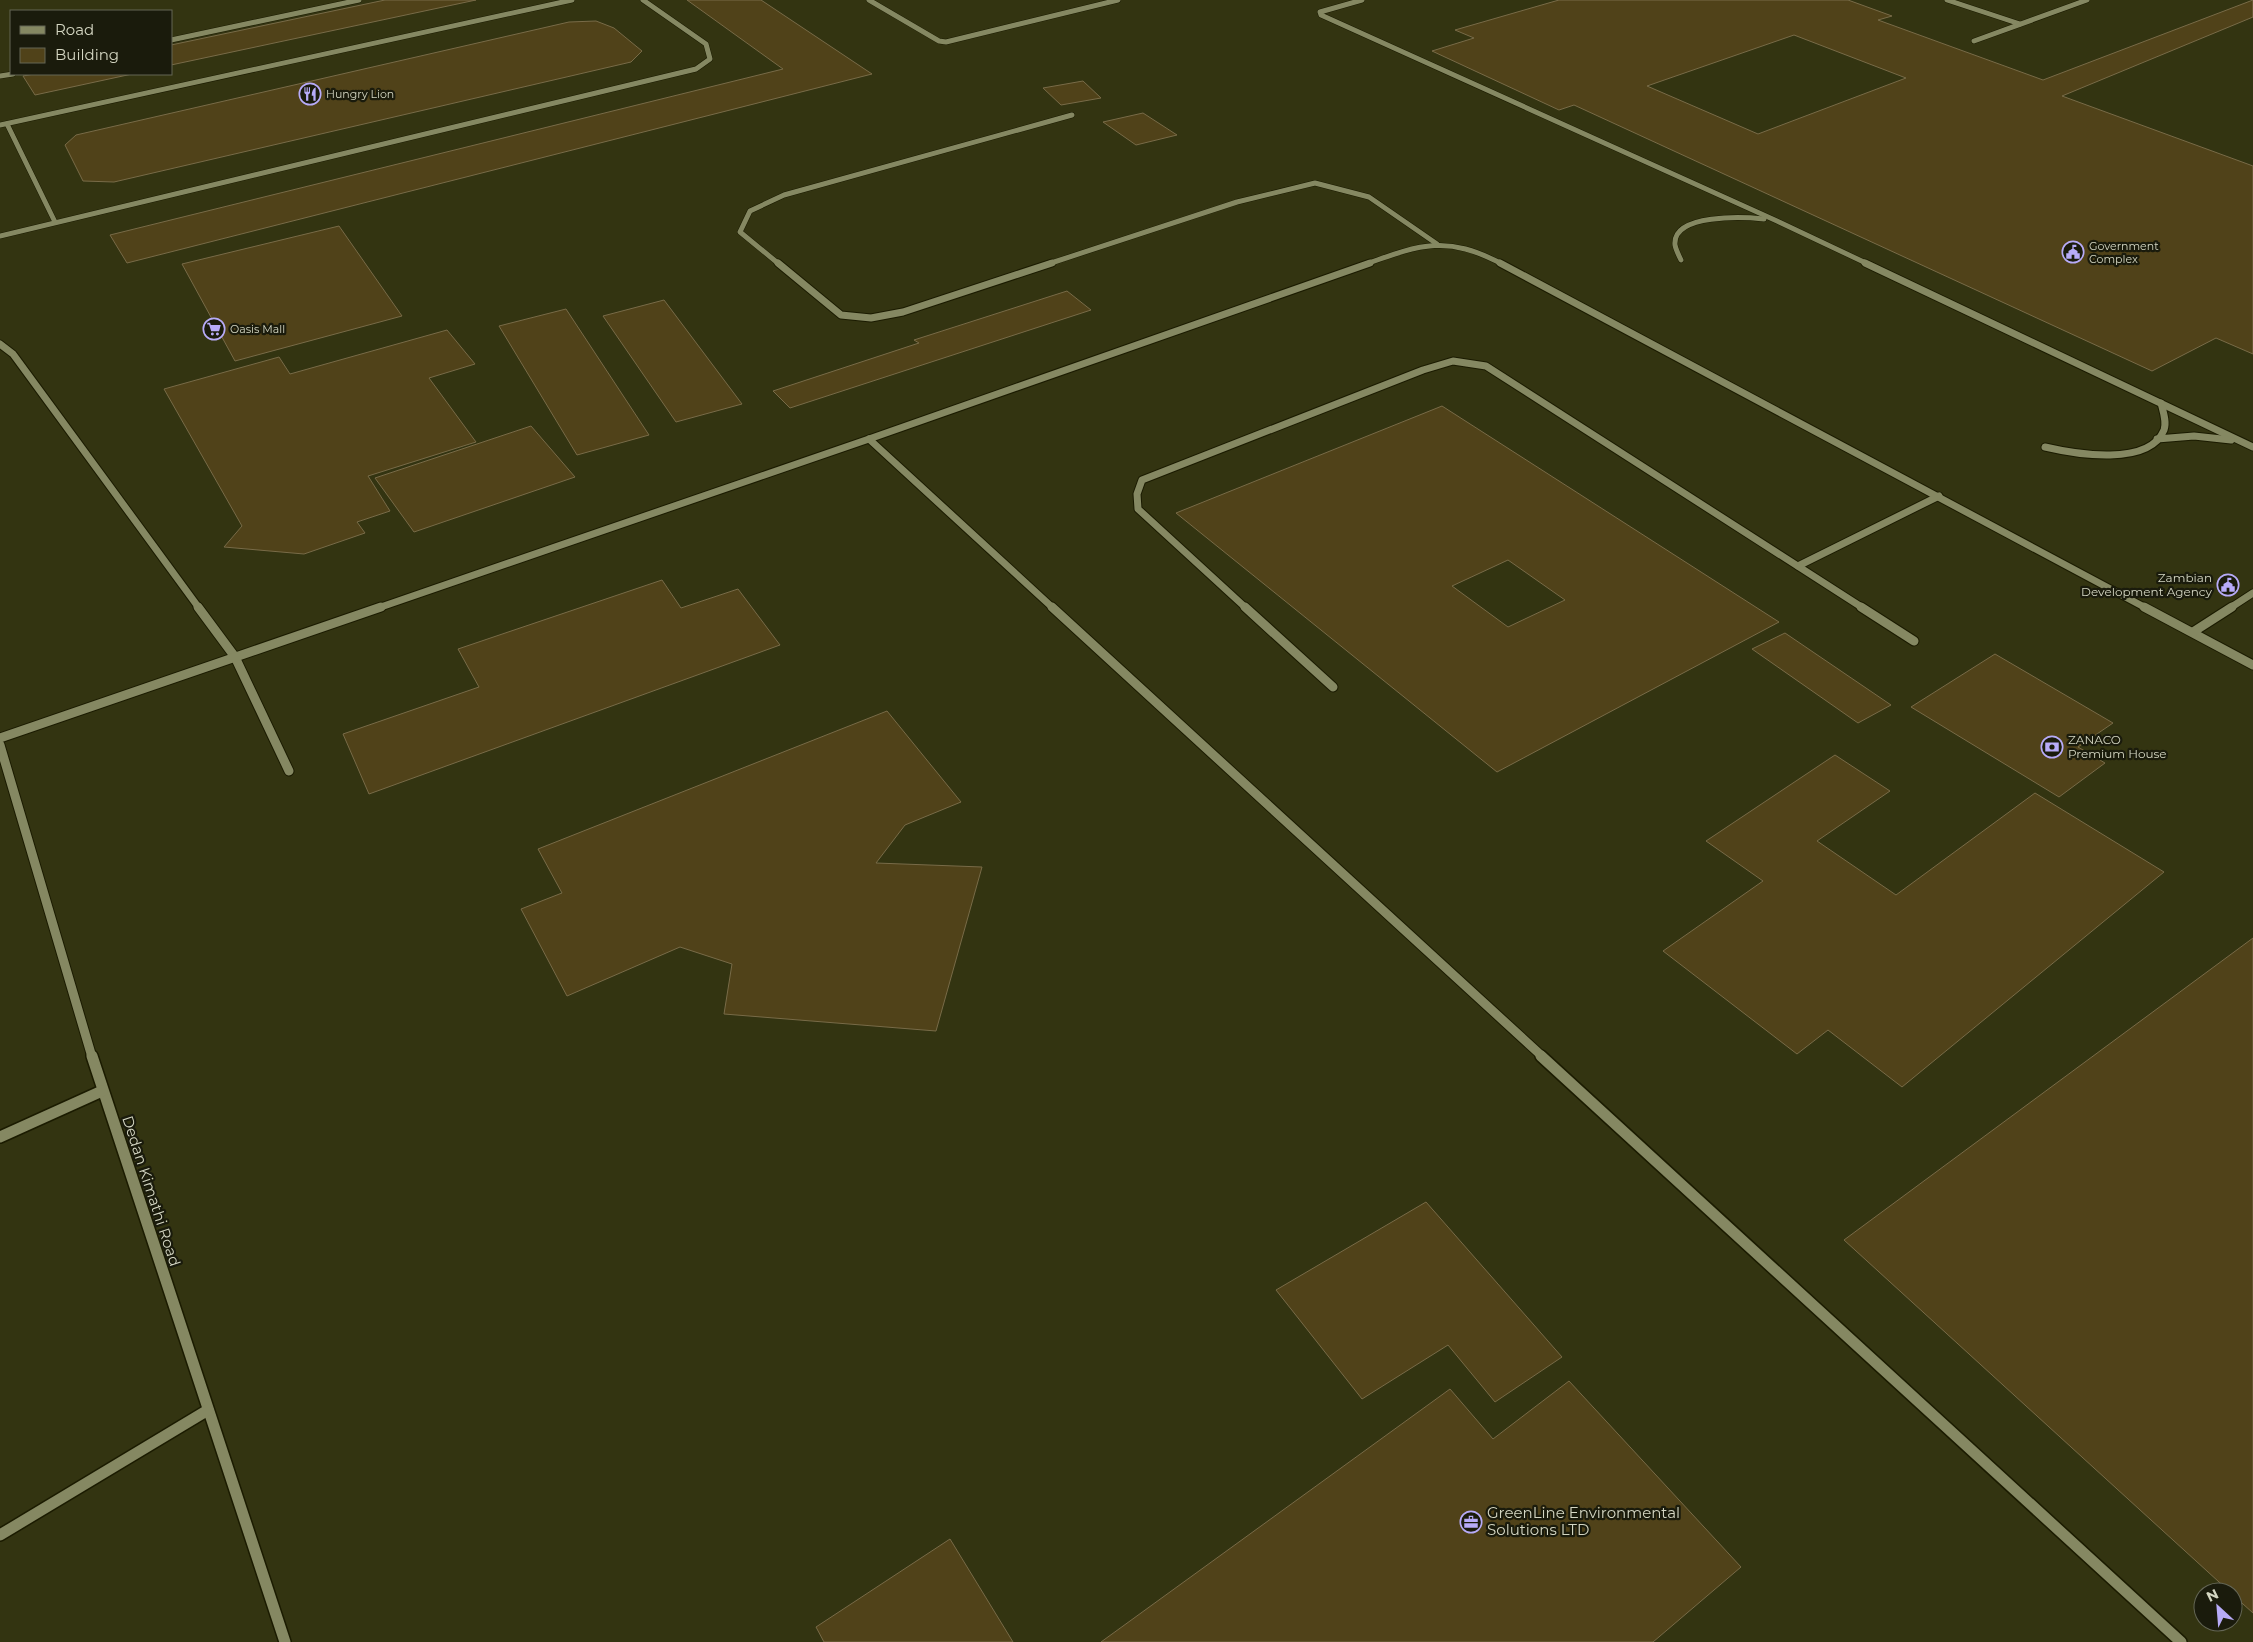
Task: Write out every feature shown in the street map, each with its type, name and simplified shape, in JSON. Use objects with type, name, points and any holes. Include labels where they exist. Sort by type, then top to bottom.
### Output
[{"type":"street","points":[[172,40],[359,0]]},
{"type":"street","points":[[55,222],[3,124],[572,0]]},
{"type":"street","points":[[0,236],[696,69],[710,60],[706,44],[643,0]]},
{"type":"street","points":[[869,0],[939,41],[946,42],[1118,0]]},
{"type":"street","points":[[1362,0],[1320,12],[1330,19],[1777,221],[2253,447]]},
{"type":"street","points":[[1947,0],[2020,24]]},
{"type":"street","points":[[1974,41],[2083,0]]},
{"type":"street","points":[[1072,115],[784,195],[750,211],[740,232],[841,315],[871,318],[903,312],[1237,202],[1316,183],[1369,197],[1437,244]]},
{"type":"street","points":[[1681,260],[1675,251],[1674,242],[1678,234],[1686,227],[1697,222],[1734,217],[1777,221]]},
{"type":"street","points":[[0,738],[869,439],[1406,250],[1437,244],[1467,247],[1483,254],[2253,665]]},
{"type":"street","points":[[0,344],[12,354],[235,656],[289,771]]},
{"type":"street","points":[[1333,687],[1138,509],[1137,494],[1142,480],[1453,361],[1486,366],[1914,641]]},
{"type":"street","points":[[2044,447],[2096,456],[2124,453],[2144,448],[2157,440],[2165,429],[2165,416],[2161,403]]},
{"type":"street","points":[[2157,440],[2194,436],[2242,441]]},
{"type":"street","points":[[869,439],[2181,1642]]},
{"type":"street","points":[[1798,566],[1939,496]]},
{"type":"street","points":[[2192,632],[2253,593]]},
{"type":"street","name":"Dedan Kimathi Road","points":[[0,745],[102,1091],[285,1642]]},
{"type":"street","points":[[0,1137],[102,1091]]},
{"type":"street","points":[[0,1535],[208,1410]]},
{"type":"building","points":[[385,0],[476,0],[172,65],[172,45]]},
{"type":"building","points":[[687,0],[761,0],[872,74],[127,263],[110,235],[783,69]]},
{"type":"building","name":"Government Complex","points":[[1559,0],[1848,0],[1892,16],[1878,20],[2043,80],[2253,0],[2253,17],[2062,96],[2253,166],[2253,354],[2216,338],[2152,371],[1574,105],[1559,110],[1432,51],[1474,38],[1455,30]],"holes":[[[1794,35],[1906,78],[1758,134],[1647,86]]]},
{"type":"building","points":[[596,21],[614,28],[642,51],[631,62],[114,182],[83,181],[65,145],[76,135],[569,22]]},
{"type":"building","points":[[28,75],[127,75],[35,95],[23,76]]},
{"type":"building","points":[[1083,81],[1101,98],[1061,105],[1043,88]]},
{"type":"building","points":[[1143,113],[1177,135],[1136,145],[1103,122]]},
{"type":"building","points":[[339,226],[402,316],[235,361],[182,264]]},
{"type":"building","points":[[1067,291],[1091,310],[790,408],[773,391],[919,343],[914,340]]},
{"type":"building","points":[[664,300],[742,404],[676,422],[603,316]]},
{"type":"building","points":[[566,309],[649,435],[577,455],[499,326]]},
{"type":"building","points":[[447,330],[475,364],[429,378],[476,442],[368,476],[390,511],[357,522],[365,533],[304,554],[224,547],[242,526],[164,389],[279,357],[290,374]]},
{"type":"building","points":[[1442,406],[1779,622],[1497,772],[1176,513]],"holes":[[[1508,560],[1565,600],[1508,627],[1452,586]]]},
{"type":"building","points":[[531,426],[575,477],[414,532],[375,478]]},
{"type":"building","points":[[662,580],[681,608],[738,589],[780,645],[369,794],[343,734],[479,687],[458,649]]},
{"type":"building","points":[[1785,633],[1891,705],[1858,723],[1752,649]]},
{"type":"building","points":[[1995,654],[2113,723],[2078,747],[2105,763],[2059,797],[1911,707]]},
{"type":"building","points":[[887,711],[961,802],[905,825],[876,863],[982,867],[936,1031],[724,1014],[732,964],[680,947],[567,996],[521,909],[562,893],[538,849]]},
{"type":"building","points":[[1835,755],[1890,791],[1817,841],[1896,895],[2035,793],[2164,872],[1902,1087],[1828,1030],[1797,1054],[1663,951],[1763,881],[1706,841]]},
{"type":"building","points":[[2253,938],[2253,1613],[2243,1604],[2243,1582],[2219,1582],[1844,1240]]},
{"type":"building","points":[[1426,1202],[1562,1357],[1495,1402],[1448,1345],[1362,1399],[1276,1290]]},
{"type":"building","points":[[1569,1381],[1741,1567],[1653,1642],[1101,1642],[1450,1389],[1493,1439]]},
{"type":"building","points":[[950,1539],[1013,1642],[824,1642],[816,1627]]},
{"type":"place","name":"Hungry Lion","points":[[310,94]]},
{"type":"place","name":"Government Complex","points":[[2073,252]]},
{"type":"place","name":"Oasis Mall","points":[[214,329]]},
{"type":"place","name":"Zambian Development Agency","points":[[2228,585]]},
{"type":"place","name":"ZANACO Premium House","points":[[2052,747]]},
{"type":"place","name":"GreenLine Environmental Solutions LTD","points":[[1471,1522]]}]
